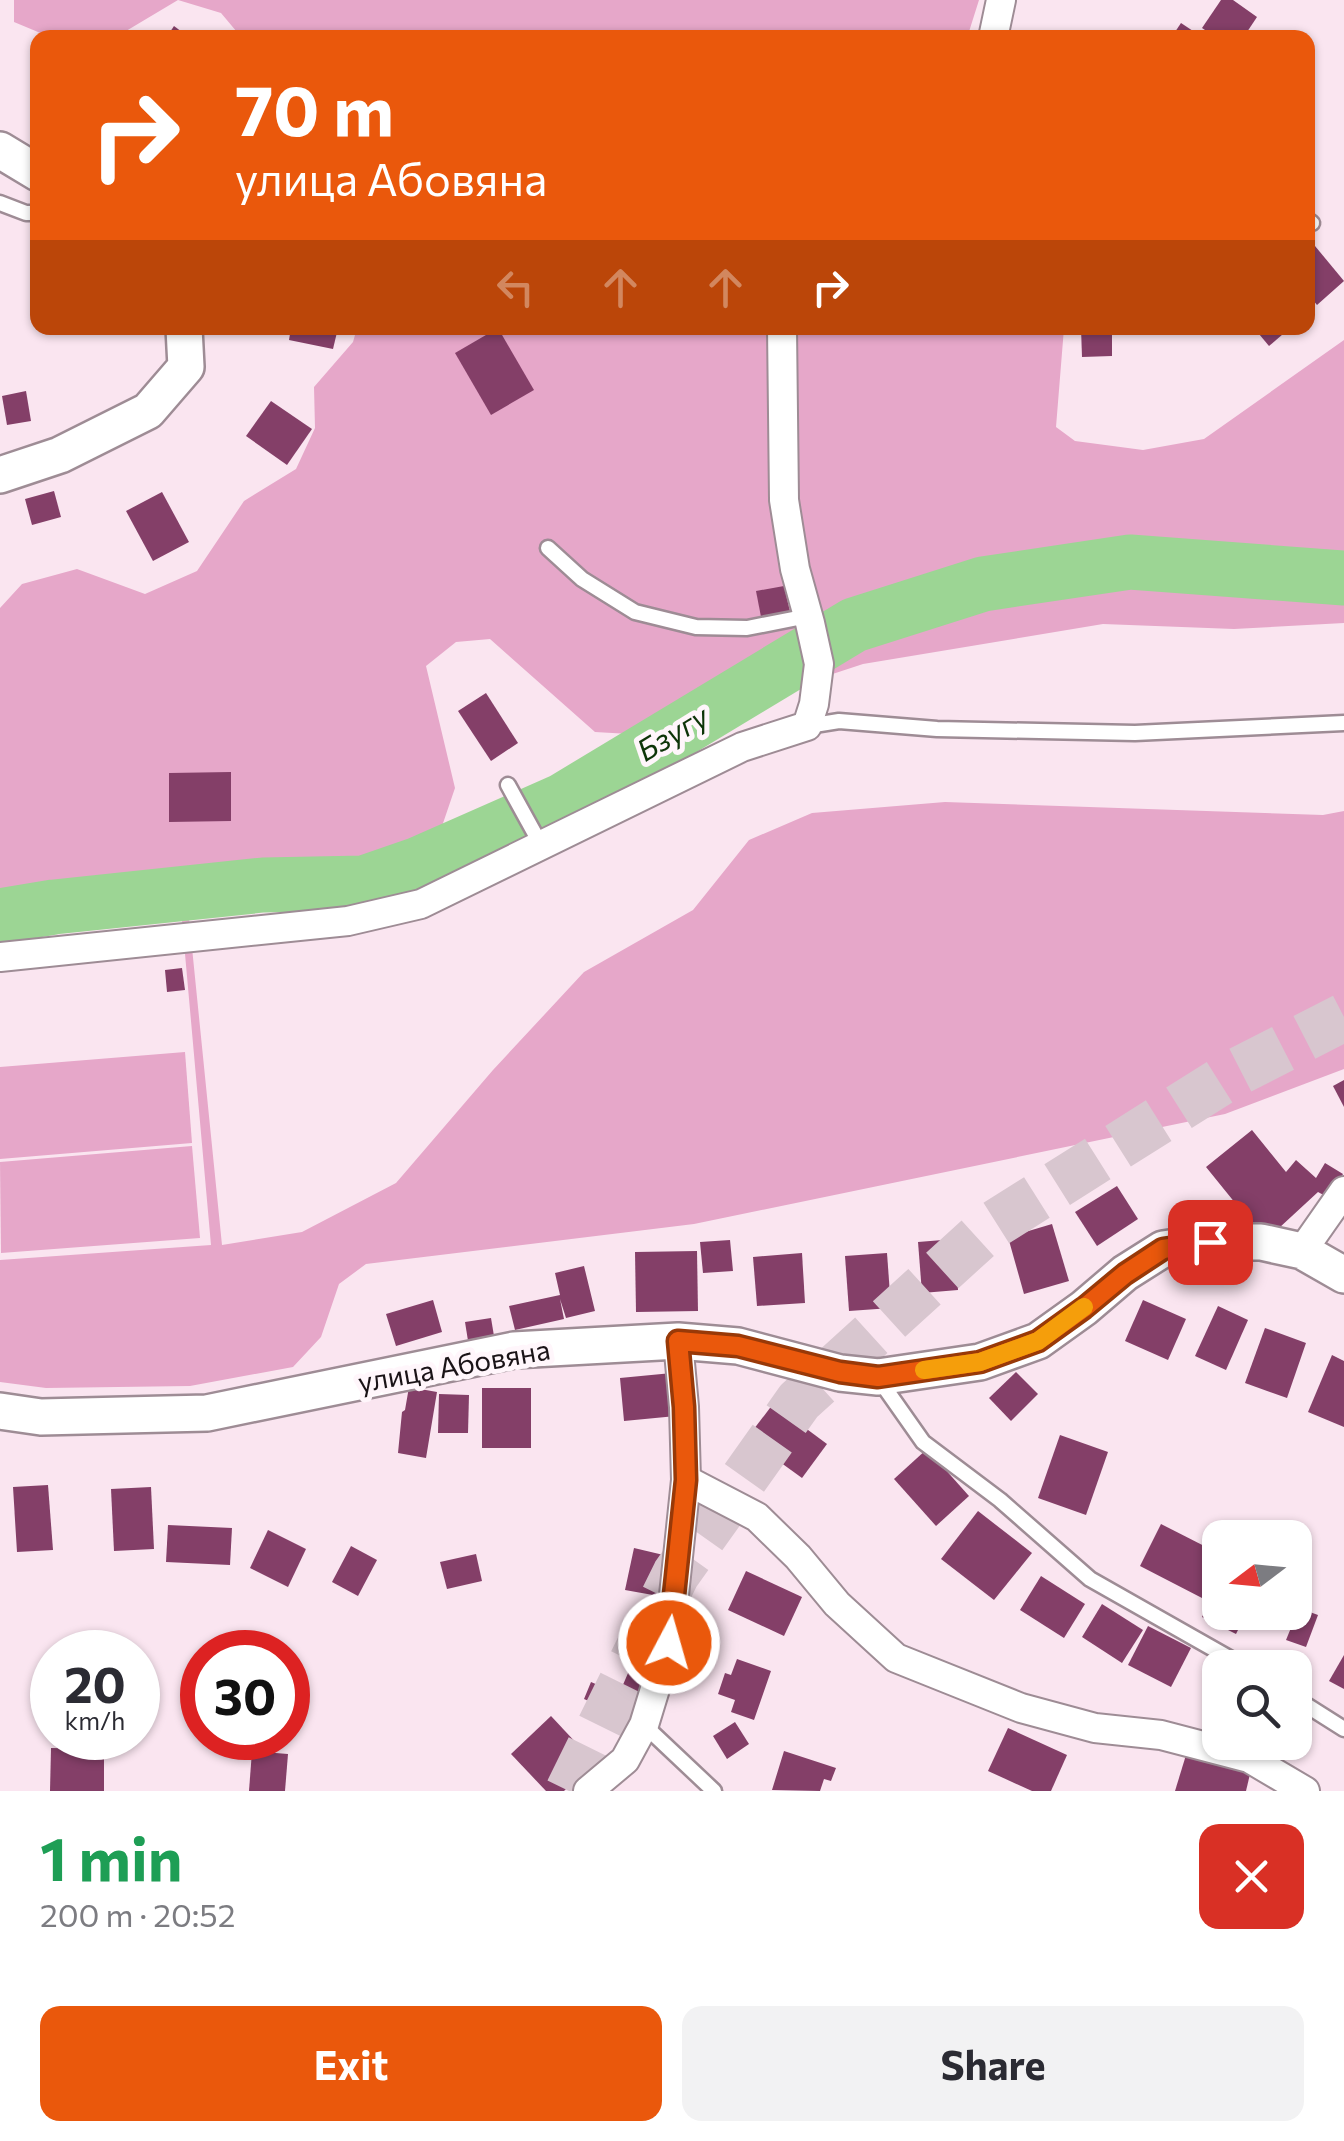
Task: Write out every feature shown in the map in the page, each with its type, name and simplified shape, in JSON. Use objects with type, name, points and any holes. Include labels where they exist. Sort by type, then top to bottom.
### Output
[{"type":"street","points":[[995,30],[1002,0]]},
{"type":"street","points":[[0,150],[30,168]]},
{"type":"street","points":[[0,475],[60,455],[148,411],[186,367],[184,335]]},
{"type":"street","points":[[0,956],[348,921],[421,904],[538,838],[742,748],[807,726],[814,704],[818,664],[795,569],[784,500],[782,335]]},
{"type":"street","points":[[1302,1251],[1344,1191]]},
{"type":"street","name":"улица Абовяна","points":[[0,1411],[41,1417],[207,1413],[514,1350],[678,1341],[738,1346],[840,1372],[878,1377],[980,1362],[1038,1341],[1163,1249],[1210,1242],[1261,1242],[1302,1251],[1344,1275]]},
{"type":"street","points":[[588,1791],[625,1760],[644,1726],[669,1643],[686,1480],[678,1341]]},
{"type":"street","points":[[686,1480],[757,1517],[798,1557],[836,1604],[896,1658],[1021,1708],[1094,1728],[1161,1735],[1249,1758],[1305,1791]]},
{"type":"lane","points":[[0,204],[30,213]]},
{"type":"lane","points":[[548,548],[582,580],[634,612],[696,626],[748,628],[809,620]]},
{"type":"lane","points":[[807,726],[839,721],[937,729],[1135,733],[1344,723]]},
{"type":"lane","points":[[508,786],[538,838]]},
{"type":"lane","points":[[878,1377],[923,1442],[1000,1500],[1090,1579],[1215,1650]]},
{"type":"lane","points":[[1312,1709],[1344,1729]]},
{"type":"lane","points":[[644,1726],[714,1791]]},
{"type":"shaded area","points":[[14,0],[178,0],[128,30],[33,30],[14,22]]},
{"type":"shaded area","points":[[178,0],[979,0],[970,30],[235,30],[221,13]]},
{"type":"shaded area","points":[[355,335],[1063,335],[1056,427],[1075,441],[1143,450],[1204,439],[1344,340],[1344,623],[1234,629],[1103,624],[863,664],[647,735],[595,732],[490,639],[456,642],[426,666],[455,788],[439,835],[381,872],[188,908],[222,1245],[302,1232],[396,1183],[584,972],[693,910],[749,840],[812,813],[945,802],[1323,815],[1344,811],[1344,1069],[1225,1114],[694,1224],[366,1264],[339,1284],[321,1337],[293,1367],[190,1386],[46,1388],[0,1382],[0,1260],[211,1245],[181,909],[0,930],[0,608],[22,584],[77,569],[145,594],[197,571],[244,501],[296,469],[315,428],[314,387]]},
{"type":"shaded area","points":[[185,1052],[192,1143],[0,1159],[0,1067]]},
{"type":"shaded area","points":[[192,1146],[200,1238],[1,1253],[0,1162]]},
{"type":"building","points":[[1221,0],[1233,0],[1257,17],[1248,30],[1202,28]]},
{"type":"building","points":[[1315,246],[1344,281],[1317,305],[1315,303]]},
{"type":"building","points":[[290,335],[336,335],[333,349],[289,340]]},
{"type":"building","points":[[486,335],[502,335],[534,390],[491,415],[455,353]]},
{"type":"building","points":[[1081,335],[1112,335],[1112,356],[1082,357]]},
{"type":"building","points":[[1260,335],[1282,335],[1269,346]]},
{"type":"building","points":[[26,391],[31,421],[7,425],[2,396]]},
{"type":"building","points":[[271,401],[312,429],[287,465],[246,436]]},
{"type":"building","points":[[54,491],[61,517],[32,525],[25,499]]},
{"type":"building","points":[[162,492],[189,542],[153,561],[126,511]]},
{"type":"building","points":[[784,586],[791,616],[762,622],[756,591]]},
{"type":"building","points":[[486,693],[518,743],[491,761],[458,711]]},
{"type":"building","points":[[231,772],[231,821],[169,822],[169,773]]},
{"type":"building","points":[[182,968],[185,990],[167,992],[165,970]]},
{"type":"building","points":[[1344,1080],[1344,1107],[1333,1086]]},
{"type":"building","points":[[1252,1130],[1286,1172],[1296,1160],[1316,1178],[1325,1163],[1343,1174],[1329,1198],[1318,1192],[1279,1228],[1229,1220],[1240,1209],[1206,1167]]},
{"type":"building","points":[[1117,1186],[1138,1219],[1097,1246],[1075,1212]]},
{"type":"building","points":[[1052,1224],[1069,1281],[1024,1294],[1008,1237]]},
{"type":"building","points":[[955,1239],[958,1290],[922,1293],[918,1242]]},
{"type":"building","points":[[730,1240],[733,1271],[703,1273],[700,1242]]},
{"type":"building","points":[[697,1251],[698,1311],[636,1312],[635,1252]]},
{"type":"building","points":[[802,1253],[805,1303],[757,1306],[753,1257]]},
{"type":"building","points":[[887,1253],[891,1308],[849,1311],[845,1256]]},
{"type":"building","points":[[584,1266],[595,1311],[566,1318],[560,1299],[564,1319],[515,1330],[509,1306],[560,1295],[555,1273]]},
{"type":"building","points":[[433,1300],[442,1332],[396,1346],[386,1314]]},
{"type":"building","points":[[1143,1300],[1186,1319],[1168,1360],[1125,1341]]},
{"type":"building","points":[[1218,1306],[1248,1320],[1226,1370],[1195,1356]]},
{"type":"building","points":[[491,1318],[495,1342],[469,1347],[465,1322]]},
{"type":"building","points":[[1265,1328],[1306,1343],[1287,1398],[1245,1383]]},
{"type":"building","points":[[1332,1355],[1344,1361],[1344,1427],[1308,1412]]},
{"type":"building","points":[[1016,1372],[1038,1394],[1011,1421],[989,1398]]},
{"type":"building","points":[[672,1373],[676,1416],[624,1421],[620,1378]]},
{"type":"building","points":[[409,1387],[437,1392],[426,1458],[398,1453]]},
{"type":"building","points":[[482,1388],[531,1388],[531,1448],[482,1448]]},
{"type":"building","points":[[439,1394],[469,1395],[468,1433],[438,1433]]},
{"type":"building","points":[[773,1404],[827,1444],[802,1478],[747,1438]]},
{"type":"building","points":[[1060,1435],[1108,1452],[1086,1515],[1038,1498]]},
{"type":"building","points":[[927,1449],[969,1496],[936,1526],[894,1479]]},
{"type":"building","points":[[48,1485],[53,1550],[17,1552],[13,1487]]},
{"type":"building","points":[[151,1487],[154,1549],[114,1551],[111,1489]]},
{"type":"building","points":[[978,1511],[1032,1553],[994,1600],[941,1559]]},
{"type":"building","points":[[1161,1524],[1202,1545],[1202,1598],[1140,1566]]},
{"type":"building","points":[[168,1525],[232,1528],[230,1565],[166,1562]]},
{"type":"building","points":[[268,1530],[306,1549],[288,1587],[250,1568]]},
{"type":"building","points":[[351,1546],[377,1560],[358,1596],[332,1582]]},
{"type":"building","points":[[634,1548],[672,1557],[664,1597],[625,1590]]},
{"type":"building","points":[[476,1554],[482,1581],[447,1589],[440,1562]]},
{"type":"building","points":[[746,1571],[802,1597],[784,1636],[728,1610]]},
{"type":"building","points":[[1041,1576],[1085,1604],[1064,1638],[1020,1610]]},
{"type":"building","points":[[1102,1604],[1143,1630],[1122,1663],[1082,1637]]},
{"type":"building","points":[[1312,1613],[1318,1615],[1306,1647],[1286,1640],[1290,1630],[1312,1630]]},
{"type":"building","points":[[1148,1626],[1191,1648],[1171,1687],[1128,1665]]},
{"type":"building","points":[[644,1636],[666,1646],[634,1721],[584,1699],[591,1682],[619,1694]]},
{"type":"building","points":[[1344,1655],[1344,1689],[1329,1681]]},
{"type":"building","points":[[737,1659],[771,1671],[754,1720],[731,1712],[735,1700],[718,1694],[725,1673],[731,1675]]},
{"type":"building","points":[[551,1716],[594,1762],[564,1791],[546,1791],[511,1754]]},
{"type":"building","points":[[735,1722],[749,1744],[727,1759],[713,1736]]},
{"type":"building","points":[[1008,1728],[1067,1755],[1051,1791],[1032,1791],[988,1771]]},
{"type":"building","points":[[784,1751],[836,1768],[831,1781],[824,1779],[820,1791],[772,1790]]},
{"type":"building","points":[[1186,1755],[1250,1774],[1246,1791],[1175,1791]]},
{"type":"building","points":[[51,1760],[104,1760],[104,1791],[50,1791]]},
{"type":"building","points":[[251,1760],[288,1760],[285,1791],[249,1791]]},
{"type":"waterway","name":"Бзугу","points":[[0,916],[263,885],[364,883],[419,864],[562,801],[854,625],[983,584],[1130,562],[1344,578]]},
{"type":"tunnel","points":[[569,1791],[676,1574],[799,1401],[990,1227],[1231,1075],[1344,1017]]},
{"type":"slow traffic","points":[[924,1370],[980,1362],[1038,1341],[1084,1307]]},
{"type":"route","points":[[669,1643],[686,1480],[678,1341],[738,1346],[840,1372],[878,1377],[980,1362],[1038,1341],[1163,1249],[1210,1242]]}]
